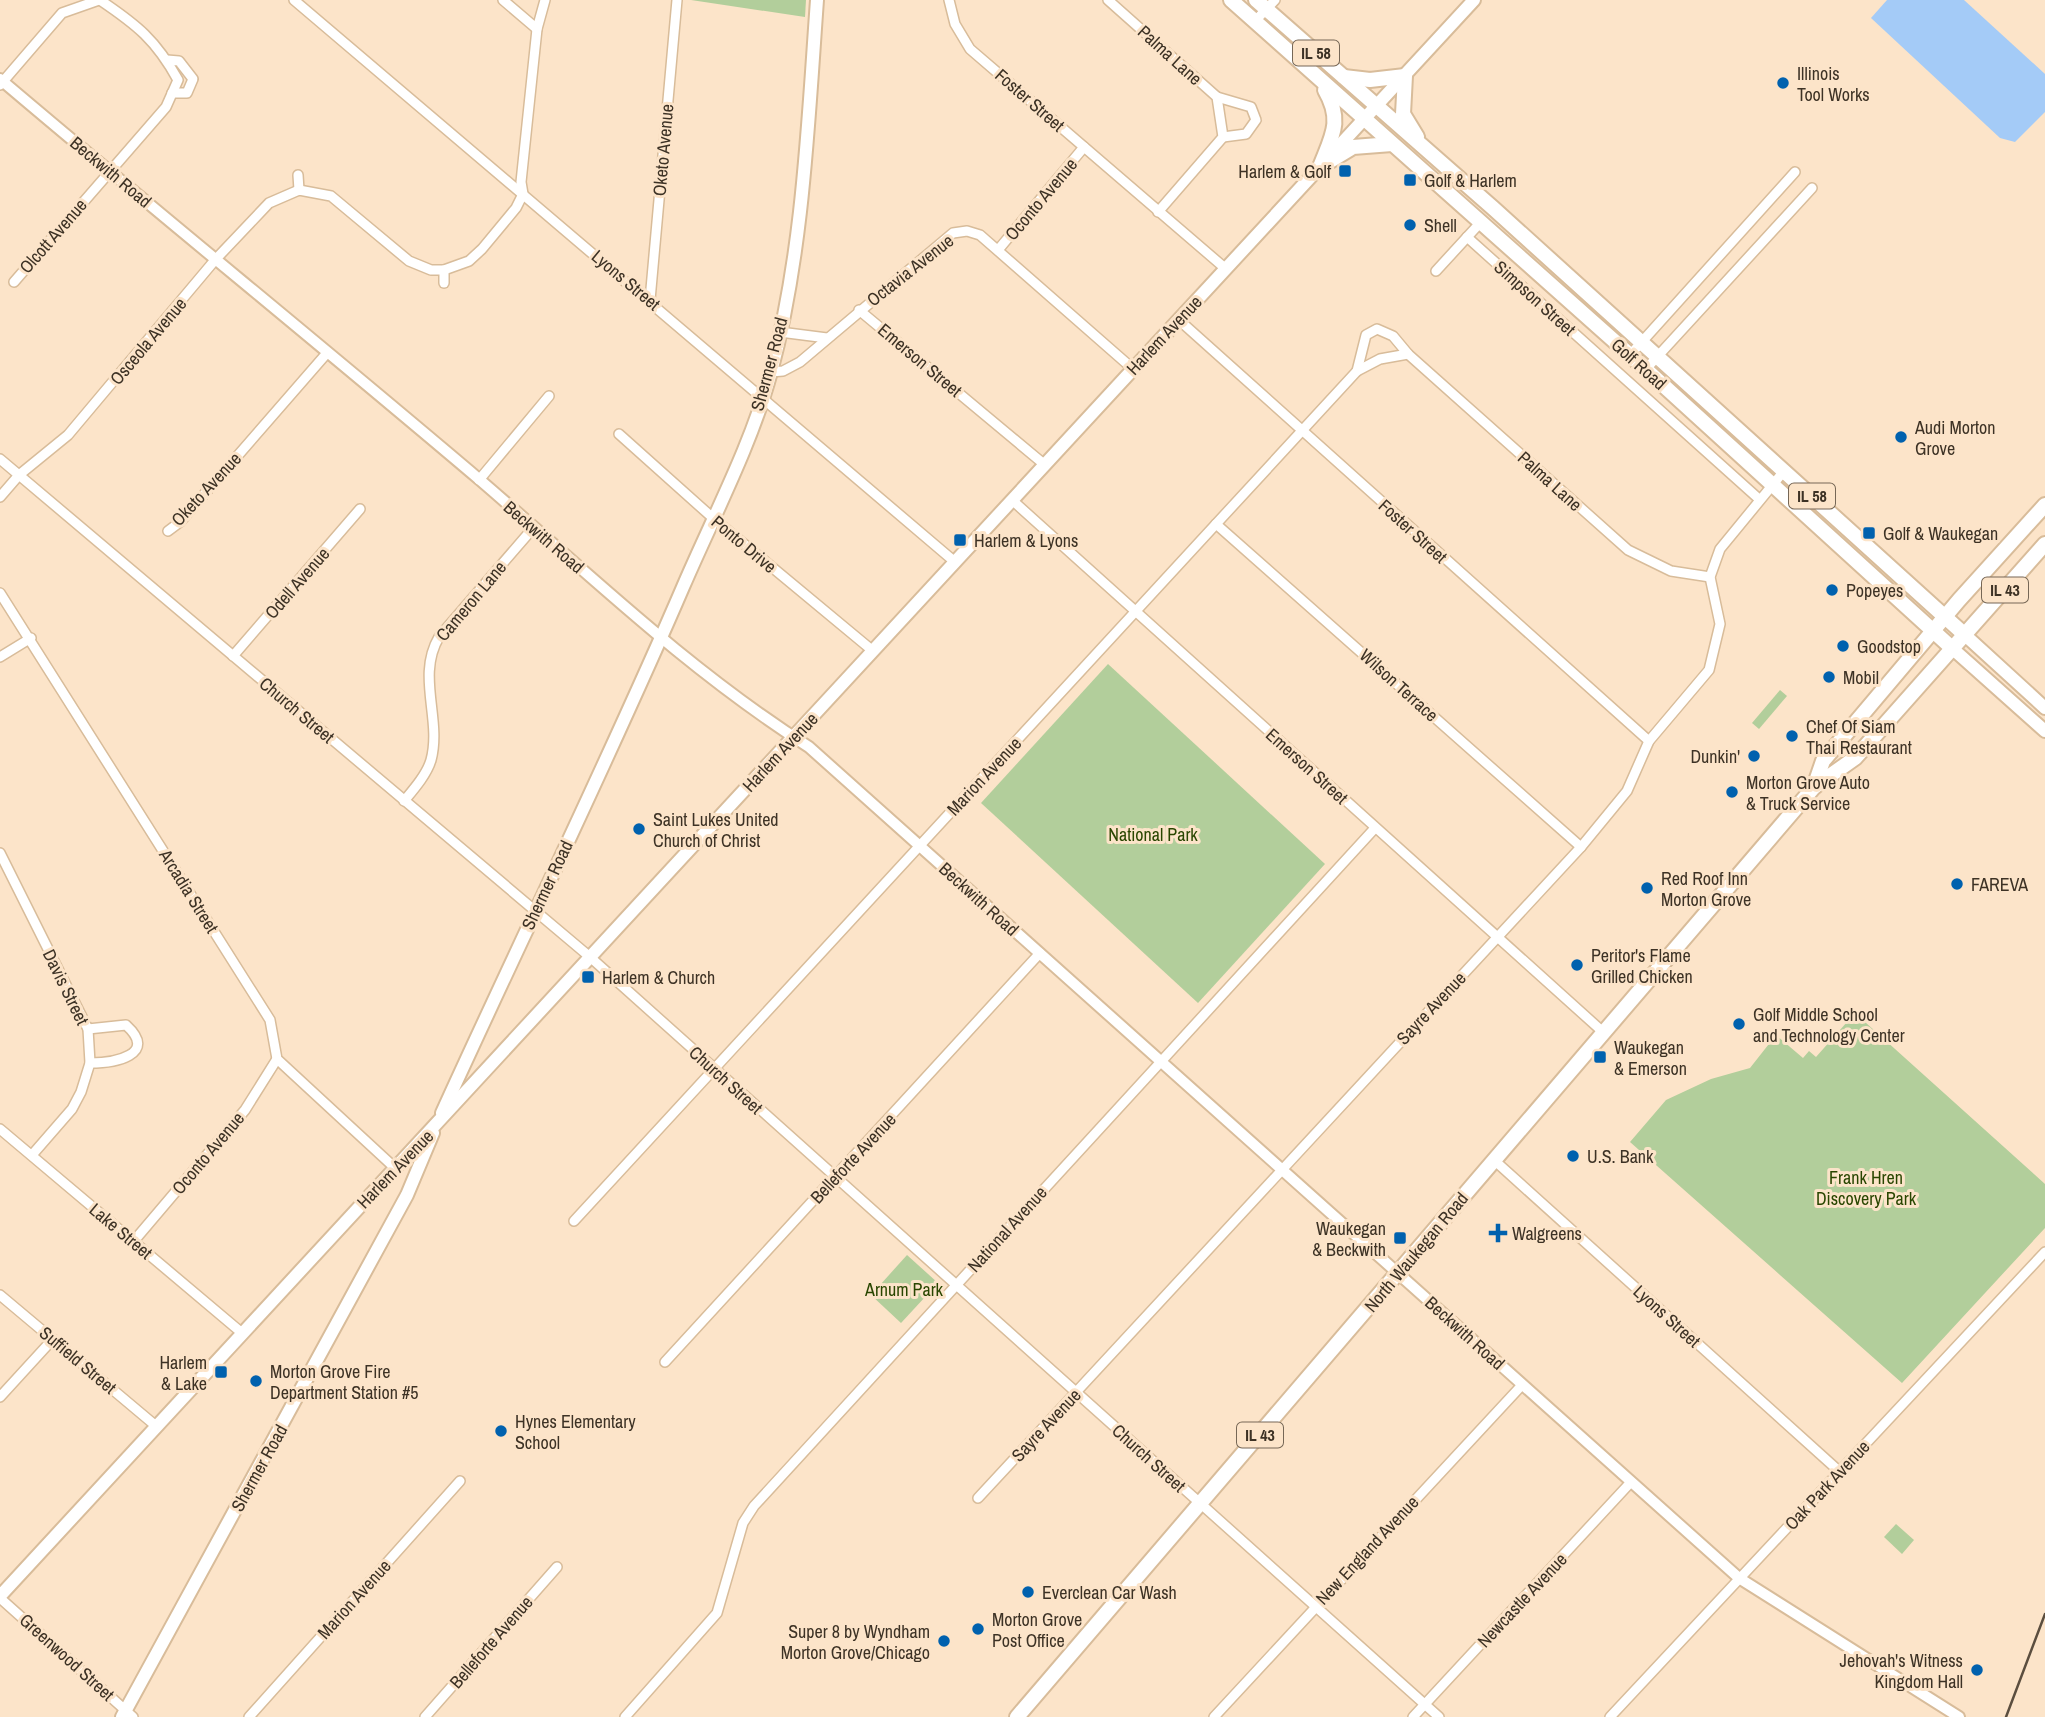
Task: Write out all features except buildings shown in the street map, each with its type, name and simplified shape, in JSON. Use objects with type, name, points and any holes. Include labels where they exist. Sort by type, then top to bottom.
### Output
[{"type":"main road","name":"Shermer Road","points":[[127,1715],[407,1195],[436,1126],[714,519],[763,397],[780,332],[798,222],[817,0]]},
{"type":"main road","name":"Golf Road","points":[[1231,0],[1646,369],[2045,731]]},
{"type":"main road","name":"Harlem Avenue","points":[[0,1597],[1474,0]]},
{"type":"main road","name":"Golf Road","points":[[1266,3],[1342,76],[1658,356],[2045,708]]},
{"type":"main road","points":[[1342,76],[1370,80],[1405,76],[1403,114],[1422,147]]},
{"type":"main road","points":[[1318,77],[1335,107],[1336,126],[1320,167]]},
{"type":"main road","points":[[1320,167],[1353,147],[1392,144]]},
{"type":"main road","name":"IL 43","points":[[1933,631],[2045,505]]},
{"type":"main road","name":"IL 43","points":[[1953,649],[2045,544]]},
{"type":"main road","name":"North Waukegan Road","points":[[1814,786],[1823,761],[1933,631]]},
{"type":"main road","name":"North Waukegan Road","points":[[1017,1717],[1814,786],[1855,758],[1953,649]]},
{"type":"street","points":[[1,82],[68,5],[97,0]]},
{"type":"street","name":"Olcott Avenue","points":[[14,282],[166,107],[178,80],[161,49],[146,34],[97,0]]},
{"type":"street","name":"Lyons Street","points":[[294,0],[955,562]]},
{"type":"street","points":[[502,0],[537,29]]},
{"type":"street","points":[[298,175],[299,190],[331,196],[409,261],[431,270],[444,270],[469,261],[482,249],[523,194],[521,182],[537,29],[545,0]]},
{"type":"street","name":"Oketo Avenue","points":[[650,300],[677,0]]},
{"type":"street","name":"Foster Street","points":[[949,0],[954,24],[970,50],[1226,269]]},
{"type":"street","name":"Palma Lane","points":[[1108,0],[1217,97],[1223,137]]},
{"type":"street","points":[[1255,21],[1266,3]]},
{"type":"street","name":"Olcott Avenue","points":[[167,60],[179,61],[193,79],[187,93],[172,93]]},
{"type":"street","name":"Beckwith Road","points":[[1,82],[479,480],[660,639],[747,708],[810,748],[1739,1578],[1959,1717]]},
{"type":"street","points":[[1158,212],[1223,137],[1246,134],[1256,120],[1251,107],[1217,97]]},
{"type":"street","name":"Oconto Avenue","points":[[998,250],[1084,147]]},
{"type":"street","points":[[1630,355],[1795,172]]},
{"type":"street","points":[[1646,369],[1812,188]]},
{"type":"street","name":"Osceola Avenue","points":[[0,497],[19,475],[68,435],[260,210],[269,203],[299,190]]},
{"type":"street","points":[[1436,271],[1480,223]]},
{"type":"street","name":"Octavia Avenue","points":[[771,372],[800,362],[953,233],[967,231],[980,235],[998,250]]},
{"type":"street","name":"Simpson Street","points":[[1467,237],[1759,499]]},
{"type":"street","points":[[998,250],[1133,369]]},
{"type":"street","points":[[444,270],[444,283]]},
{"type":"street","name":"Emerson Street","points":[[859,310],[1045,465]]},
{"type":"street","name":"Foster Street","points":[[1179,320],[1648,741]]},
{"type":"street","name":"Palma Lane","points":[[1357,371],[1366,335],[1377,329],[1394,336],[1408,354],[1628,550],[1671,570],[1710,577]]},
{"type":"street","points":[[780,332],[827,338]]},
{"type":"street","name":"Oketo Avenue","points":[[168,531],[180,522],[327,353]]},
{"type":"street","name":"Marion Avenue","points":[[574,1221],[1357,371],[1380,359],[1408,354]]},
{"type":"street","points":[[479,480],[549,396]]},
{"type":"street","name":"Ponto Drive","points":[[619,434],[714,519],[873,651]]},
{"type":"street","name":"Church Street","points":[[0,459],[590,957],[1438,1717]]},
{"type":"street","points":[[1710,577],[1720,549],[1784,471]]},
{"type":"street","name":"Emerson Street","points":[[1012,500],[1603,1032]]},
{"type":"street","name":"Odell Avenue","points":[[233,656],[360,509]]},
{"type":"street","name":"Wilson Terrace","points":[[1216,524],[1581,847]]},
{"type":"street","name":"Cameron Lane","points":[[404,801],[430,763],[434,745],[428,669],[430,652],[439,637],[534,527]]},
{"type":"street","name":"Sayre Avenue","points":[[978,1498],[1581,847],[1627,792],[1648,741],[1709,670],[1720,624],[1710,577]]},
{"type":"street","name":"Arcadia Street","points":[[0,593],[31,638],[270,1020],[277,1059]]},
{"type":"street","points":[[0,657],[31,638]]},
{"type":"street","name":"National Avenue","points":[[625,1717],[717,1613],[743,1523],[754,1506],[1375,828]]},
{"type":"street","name":"Davis Street","points":[[0,853],[88,1029],[90,1063],[72,1109],[32,1155]]},
{"type":"street","name":"Belleforte Avenue","points":[[665,1362],[1040,953]]},
{"type":"street","points":[[88,1029],[126,1025],[138,1041],[134,1051],[125,1060],[90,1063]]},
{"type":"street","points":[[277,1059],[395,1168]]},
{"type":"street","name":"Oconto Avenue","points":[[133,1242],[245,1110],[277,1059]]},
{"type":"street","name":"Lake Street","points":[[0,1129],[242,1333]]},
{"type":"street","name":"Lyons Street","points":[[1494,1160],[1840,1472]]},
{"type":"street","name":"Oak Park Avenue","points":[[1610,1717],[2045,1252]]},
{"type":"street","name":"Suffield Street","points":[[0,1294],[156,1426]]},
{"type":"street","points":[[0,1396],[53,1339]]},
{"type":"street","name":"New England Avenue","points":[[1214,1717],[1314,1606],[1522,1385]]},
{"type":"street","name":"Marion Avenue","points":[[249,1717],[460,1481]]},
{"type":"street","name":"Newcastle Avenue","points":[[1413,1717],[1631,1482]]},
{"type":"street","name":"Belleforte Avenue","points":[[425,1717],[557,1567]]},
{"type":"street","name":"Greenwood Street","points":[[0,1597],[127,1715]]},
{"type":"green space","points":[[691,0],[806,0],[805,17]]},
{"type":"green space","name":"National Park","points":[[1108,664],[1325,864],[1198,1003],[981,803]]},
{"type":"green space","points":[[1780,690],[1787,696],[1759,729],[1752,723]]},
{"type":"green space","name":"Frank Hren Discovery Park","points":[[1855,1013],[2045,1184],[2045,1228],[1902,1383],[1630,1142],[1666,1100],[1711,1079],[1750,1068],[1776,1035],[1803,1058],[1809,1051],[1816,1057]]},
{"type":"green space","name":"Arnum Park","points":[[907,1255],[938,1283],[901,1323],[871,1295]]},
{"type":"green space","points":[[1896,1524],[1914,1540],[1902,1554],[1884,1537]]},
{"type":"water","points":[[1887,0],[1964,0],[2045,74],[2045,112],[2015,142],[2000,138],[1871,18]]},
{"type":"railway","points":[[2006,1717],[2045,1614]]},
{"type":"place","name":"Illinois Tool Works","points":[[1783,83]]},
{"type":"place","name":"Harlem & Golf","points":[[1345,171]]},
{"type":"place","name":"Golf & Harlem","points":[[1410,180]]},
{"type":"place","name":"Shell","points":[[1410,225]]},
{"type":"place","name":"Audi Morton Grove","points":[[1901,437]]},
{"type":"place","name":"Golf & Waukegan","points":[[1869,533]]},
{"type":"place","name":"Harlem & Lyons","points":[[960,540]]},
{"type":"place","name":"Popeyes","points":[[1832,590]]},
{"type":"place","name":"Goodstop","points":[[1843,646]]},
{"type":"place","name":"Mobil","points":[[1829,677]]},
{"type":"place","name":"Chef Of Siam Thai Restaurant","points":[[1792,736]]},
{"type":"place","name":"Dunkin'","points":[[1754,756]]},
{"type":"place","name":"Morton Grove Auto & Truck Service","points":[[1732,792]]},
{"type":"place","name":"Saint Lukes United Church of Christ","points":[[639,829]]},
{"type":"place","name":"FAREVA","points":[[1957,884]]},
{"type":"place","name":"Red Roof Inn Morton Grove","points":[[1647,888]]},
{"type":"place","name":"Peritor's Flame Grilled Chicken","points":[[1577,965]]},
{"type":"place","name":"Harlem & Church","points":[[588,977]]},
{"type":"place","name":"Golf Middle School and Technology Center","points":[[1739,1024]]},
{"type":"place","name":"Waukegan & Emerson","points":[[1600,1057]]},
{"type":"place","name":"U.S. Bank","points":[[1573,1156]]},
{"type":"place","name":"Walgreens","points":[[1498,1233]]},
{"type":"place","name":"Waukegan & Beckwith","points":[[1400,1238]]},
{"type":"place","name":"Harlem & Lake","points":[[221,1372]]},
{"type":"place","name":"Morton Grove Fire Department Station #5","points":[[256,1381]]},
{"type":"place","name":"Hynes Elementary School","points":[[501,1431]]},
{"type":"place","name":"Everclean Car Wash","points":[[1028,1592]]},
{"type":"place","name":"Morton Grove Post Office","points":[[978,1629]]},
{"type":"place","name":"Super 8 by Wyndham Morton Grove/Chicago","points":[[944,1641]]},
{"type":"place","name":"Jehovah's Witness Kingdom Hall","points":[[1977,1670]]}]
